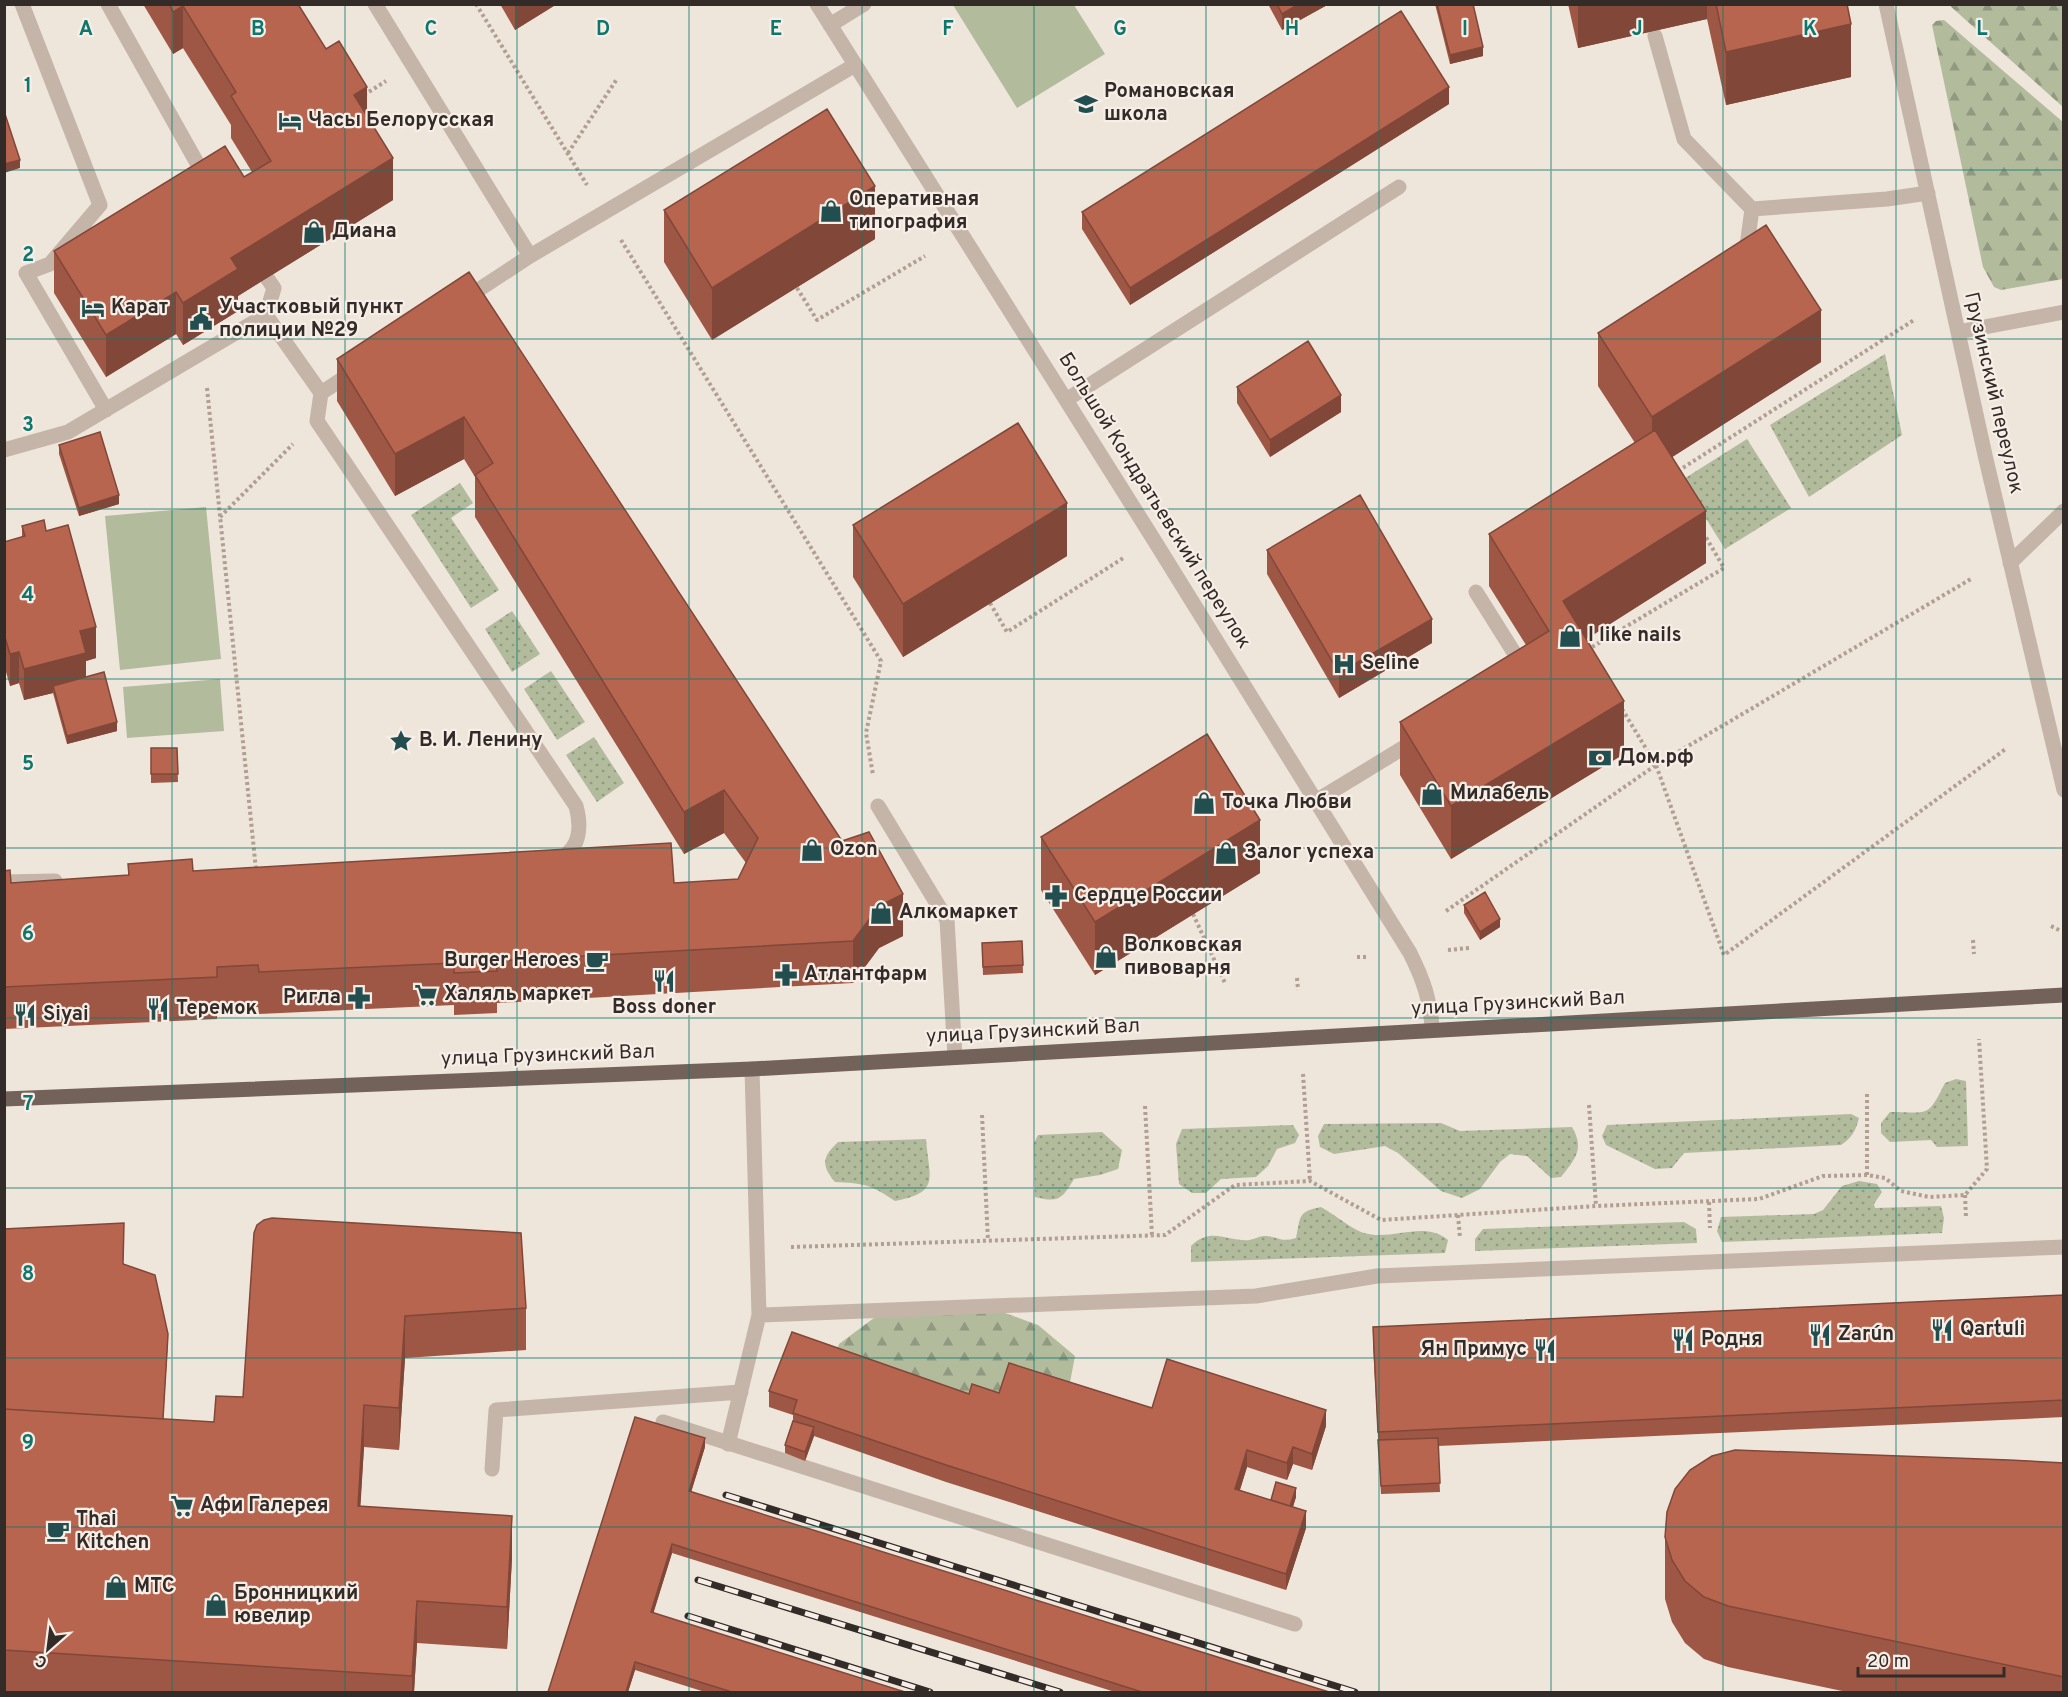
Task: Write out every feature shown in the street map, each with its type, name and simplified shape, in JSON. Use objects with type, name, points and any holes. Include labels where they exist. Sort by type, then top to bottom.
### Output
[{"type":"main road","name":"улица Грузинский Вал","points":[[4,1099],[752,1069],[2064,995]]},
{"type":"street","points":[[22,4],[100,205],[50,264],[26,273],[106,410]]},
{"type":"street","points":[[108,4],[215,194]]},
{"type":"street","points":[[375,4],[530,256]]},
{"type":"street","name":"Большой Кондратьевский переулок","points":[[817,4],[1410,953],[1425,983],[1432,1030]]},
{"type":"street","points":[[830,25],[864,4]]},
{"type":"street","name":"Грузинский переулок","points":[[1886,4],[2010,563],[2064,790]]},
{"type":"street","points":[[1655,36],[1684,139],[1752,209]]},
{"type":"street","points":[[446,311],[530,256],[855,65]]},
{"type":"street","points":[[1066,400],[1400,187]]},
{"type":"street","points":[[1752,209],[1887,199],[1928,193]]},
{"type":"street","points":[[1746,253],[1752,209]]},
{"type":"street","points":[[4,450],[68,432],[266,315],[274,288],[267,278]]},
{"type":"street","points":[[1958,332],[2064,312]]},
{"type":"street","points":[[266,315],[321,393],[317,421],[576,806],[579,833],[574,846],[565,856],[539,863]]},
{"type":"street","points":[[321,393],[369,362]]},
{"type":"street","points":[[2010,563],[2064,510]]},
{"type":"street","points":[[1476,592],[1527,672],[1517,678]]},
{"type":"street","points":[[1316,801],[1429,732]]},
{"type":"street","points":[[878,807],[947,920],[955,1057]]},
{"type":"street","points":[[4,882],[64,880]]},
{"type":"street","points":[[728,1444],[759,1315],[752,1069]]},
{"type":"street","points":[[759,1315],[1256,1296],[1377,1276],[2064,1247]]},
{"type":"street","points":[[492,1469],[496,1410],[741,1392]]},
{"type":"street","points":[[663,1422],[1295,1624]]},
{"type":"path","points":[[476,4],[881,661],[866,734],[878,807]]},
{"type":"path","points":[[360,98],[412,65]]},
{"type":"path","points":[[568,153],[617,80]]},
{"type":"path","points":[[797,288],[817,320],[925,256]]},
{"type":"path","points":[[1669,477],[1914,320]]},
{"type":"path","points":[[203,352],[256,873]]},
{"type":"path","points":[[220,517],[317,421]]},
{"type":"path","points":[[1592,660],[1586,650],[1724,568],[1700,527]]},
{"type":"path","points":[[990,603],[1007,632],[1154,540]]},
{"type":"path","points":[[1446,911],[1656,765],[1971,579]]},
{"type":"path","points":[[1621,708],[1656,765],[1724,955],[2007,748]]},
{"type":"path","points":[[1193,915],[1225,983]]},
{"type":"path","points":[[2051,926],[2061,931]]},
{"type":"path","points":[[1973,940],[1974,954]]},
{"type":"path","points":[[1448,950],[1469,948]]},
{"type":"path","points":[[1357,957],[1368,957]]},
{"type":"path","points":[[1297,978],[1298,990]]},
{"type":"path","points":[[757,1248],[1165,1235],[1235,1185],[1310,1181],[1381,1220],[1596,1206],[1759,1199],[1823,1176],[1867,1175],[1885,1178],[1901,1191],[1929,1197],[1965,1195],[1987,1169],[1979,1039]]},
{"type":"path","points":[[1303,1074],[1310,1181]]},
{"type":"path","points":[[1867,1092],[1867,1175]]},
{"type":"path","points":[[1589,1105],[1596,1206]]},
{"type":"path","points":[[1145,1106],[1152,1235]]},
{"type":"path","points":[[982,1114],[988,1240]]},
{"type":"green space","points":[[953,5],[1074,5],[1105,54],[1017,108]]},
{"type":"green space","points":[[1949,5],[2063,5],[2063,107]]},
{"type":"green space","points":[[1944,20],[2063,122],[2063,279],[2001,290],[1994,287],[1983,267],[1932,25],[1936,21]]},
{"type":"green space","points":[[1885,354],[1902,435],[1809,497],[1770,425]]},
{"type":"green space","points":[[1747,439],[1791,508],[1725,549],[1682,480]]},
{"type":"green space","points":[[460,483],[473,503],[451,518],[499,590],[471,608],[411,515]]},
{"type":"green space","points":[[206,507],[221,659],[120,670],[105,516]]},
{"type":"green space","points":[[512,611],[540,654],[512,672],[485,629]]},
{"type":"green space","points":[[551,671],[585,722],[557,740],[524,689]]},
{"type":"green space","points":[[220,679],[224,731],[127,738],[123,687]]},
{"type":"green space","points":[[594,737],[624,783],[597,802],[566,755]]},
{"type":"green space","points":[[1956,1079],[1966,1081],[1968,1146],[1937,1147],[1931,1140],[1890,1142],[1881,1133],[1881,1123],[1890,1112],[1925,1111],[1934,1103],[1945,1083]]},
{"type":"green space","points":[[1851,1114],[1859,1118],[1858,1122],[1851,1137],[1841,1145],[1684,1153],[1672,1168],[1655,1169],[1606,1145],[1602,1136],[1607,1125]]},
{"type":"green space","points":[[1441,1123],[1460,1131],[1572,1127],[1578,1142],[1577,1154],[1561,1177],[1551,1178],[1527,1156],[1510,1154],[1500,1162],[1480,1189],[1462,1198],[1441,1191],[1398,1153],[1385,1146],[1334,1154],[1320,1147],[1318,1136],[1324,1124]]},
{"type":"green space","points":[[1293,1125],[1299,1135],[1295,1143],[1277,1149],[1268,1166],[1256,1177],[1221,1179],[1206,1193],[1192,1193],[1179,1184],[1176,1144],[1182,1129]]},
{"type":"green space","points":[[1102,1132],[1122,1150],[1118,1169],[1100,1175],[1074,1179],[1059,1198],[1050,1200],[1035,1197],[1034,1143],[1038,1135]]},
{"type":"green space","points":[[926,1139],[929,1182],[920,1193],[910,1197],[895,1201],[867,1186],[835,1182],[827,1171],[826,1157],[838,1142]]},
{"type":"green space","points":[[1859,1181],[1877,1184],[1882,1192],[1874,1204],[1875,1208],[1941,1206],[1944,1218],[1942,1233],[1722,1242],[1717,1231],[1721,1217],[1814,1214],[1823,1210],[1842,1186]]},
{"type":"green space","points":[[1321,1207],[1356,1230],[1372,1235],[1417,1231],[1438,1234],[1448,1240],[1445,1253],[1191,1262],[1191,1246],[1205,1237],[1219,1236],[1242,1240],[1260,1236],[1282,1240],[1296,1238],[1301,1216]]},
{"type":"green space","points":[[1684,1222],[1696,1229],[1697,1243],[1475,1251],[1475,1239],[1483,1229]]},
{"type":"green space","points":[[975,1302],[1038,1325],[1075,1356],[1067,1398],[999,1409],[832,1363],[839,1344],[894,1303]]},
{"type":"building","points":[[169,4],[298,4],[326,49],[339,41],[367,87],[354,95],[393,158],[231,258],[238,269],[183,303],[176,292],[106,335],[54,251],[225,146],[244,177],[271,161],[231,96],[236,92],[183,6],[173,12]]},
{"type":"building","points":[[1277,4],[1299,4],[1282,14]]},
{"type":"building","points":[[1437,4],[1473,4],[1483,47],[1450,55]]},
{"type":"building","points":[[1716,4],[1847,4],[1851,24],[1726,52]]},
{"type":"building","points":[[1401,11],[1449,87],[1130,288],[1082,212]]},
{"type":"building","points":[[827,109],[875,186],[712,288],[664,210]]},
{"type":"building","points":[[4,111],[20,160],[4,164]]},
{"type":"building","points":[[1766,225],[1821,310],[1652,417],[1598,333]]},
{"type":"building","points":[[469,272],[842,841],[869,832],[903,894],[879,906],[853,941],[496,961],[497,971],[454,973],[454,963],[259,972],[258,965],[217,967],[217,977],[4,987],[4,871],[10,870],[11,883],[129,875],[128,864],[192,859],[193,871],[671,843],[674,883],[738,879],[758,838],[724,790],[684,812],[475,475],[493,463],[464,417],[395,454],[337,359]]},
{"type":"building","points":[[1308,341],[1341,395],[1270,440],[1237,387]]},
{"type":"building","points":[[1018,423],[1067,503],[903,604],[853,525]]},
{"type":"building","points":[[1655,430],[1706,511],[1563,601],[1624,701],[1451,806],[1400,722],[1549,631],[1489,534]]},
{"type":"building","points":[[100,432],[119,495],[79,508],[59,445]]},
{"type":"building","points":[[1360,495],[1432,619],[1339,673],[1267,550]]},
{"type":"building","points":[[44,520],[46,531],[68,525],[96,627],[80,631],[86,653],[24,669],[19,652],[10,654],[4,634],[4,542],[25,536],[22,526]]},
{"type":"building","points":[[104,672],[117,722],[67,736],[53,686]]},
{"type":"building","points":[[1207,734],[1260,820],[1095,922],[1041,837]]},
{"type":"building","points":[[151,748],[177,748],[178,774],[151,774]]},
{"type":"building","points":[[1485,892],[1500,919],[1480,932],[1464,905]]},
{"type":"building","points":[[1022,941],[1023,965],[983,967],[982,943]]},
{"type":"building","name":"Афи Галерея","points":[[272,1218],[521,1233],[526,1308],[405,1316],[399,1408],[364,1405],[358,1506],[512,1516],[507,1607],[417,1601],[412,1676],[4,1650],[4,1409],[214,1422],[216,1396],[243,1397],[254,1233],[257,1225]]},
{"type":"building","points":[[124,1223],[123,1264],[155,1275],[168,1334],[163,1419],[4,1409],[4,1229]]},
{"type":"building","points":[[2064,1295],[2064,1400],[1378,1432],[1373,1327]]},
{"type":"building","points":[[792,1332],[969,1394],[972,1384],[999,1393],[1009,1363],[1152,1408],[1167,1359],[1326,1410],[1312,1454],[1293,1447],[1287,1463],[1247,1450],[1235,1489],[1306,1511],[1286,1574],[946,1465],[793,1413],[797,1400],[769,1391]]},
{"type":"building","points":[[635,1417],[705,1438],[689,1491],[1329,1692],[1142,1692],[672,1544],[651,1612],[905,1692],[732,1692],[635,1662],[626,1692],[548,1692]]},
{"type":"building","points":[[793,1421],[814,1427],[805,1452],[785,1445]]},
{"type":"building","points":[[1438,1438],[1440,1483],[1381,1486],[1378,1440]]},
{"type":"building","points":[[1735,1450],[2064,1463],[2064,1677],[1728,1606],[1704,1597],[1685,1581],[1672,1560],[1665,1537],[1667,1512],[1675,1489],[1690,1470],[1712,1456]]},
{"type":"building","points":[[1276,1482],[1296,1488],[1290,1506],[1271,1500]]},
{"type":"railway","points":[[726,1495],[1355,1692]]},
{"type":"railway","points":[[698,1580],[1060,1692]]},
{"type":"railway","points":[[688,1616],[930,1692]]},
{"type":"place","name":"Романовская школа","points":[[1086,104]]},
{"type":"place","name":"Часы Белорусская","points":[[290,121]]},
{"type":"place","name":"Оперативная типография","points":[[831,211]]},
{"type":"place","name":"Диана","points":[[314,232]]},
{"type":"place","name":"Карат","points":[[93,308]]},
{"type":"place","name":"Участковый пункт полиции №29","points":[[201,319]]},
{"type":"place","name":"I like nails","points":[[1570,636]]},
{"type":"place","name":"Seline","points":[[1344,664]]},
{"type":"place","name":"В. И. Ленину","points":[[401,741]]},
{"type":"place","name":"Дом.рф","points":[[1600,758]]},
{"type":"place","name":"Милабель","points":[[1432,794]]},
{"type":"place","name":"Точка Любви","points":[[1204,803]]},
{"type":"place","name":"Ozon","points":[[812,850]]},
{"type":"place","name":"Залог успеха","points":[[1226,853]]},
{"type":"place","name":"Сердце России","points":[[1056,896]]},
{"type":"place","name":"Алкомаркет","points":[[881,913]]},
{"type":"place","name":"Волковская пивоварня","points":[[1106,957]]},
{"type":"place","name":"Burger Heroes","points":[[597,961]]},
{"type":"place","name":"Атлантфарм","points":[[786,975]]},
{"type":"place","name":"Boss doner","points":[[664,981]]},
{"type":"place","name":"Халяль маркет","points":[[426,995]]},
{"type":"place","name":"Ригла","points":[[359,998]]},
{"type":"place","name":"Теремок","points":[[158,1009]]},
{"type":"place","name":"Siyai","points":[[25,1015]]},
{"type":"place","name":"Qartuli","points":[[1942,1330]]},
{"type":"place","name":"Zarún","points":[[1820,1335]]},
{"type":"place","name":"Родня","points":[[1683,1340]]},
{"type":"place","name":"Ян Примус","points":[[1545,1350]]},
{"type":"place","name":"Афи Галерея","points":[[182,1506]]},
{"type":"place","name":"Thai Kitchen","points":[[58,1531]]},
{"type":"place","name":"МТС","points":[[116,1587]]},
{"type":"place","name":"Бронницкий ювелир","points":[[216,1605]]}]
